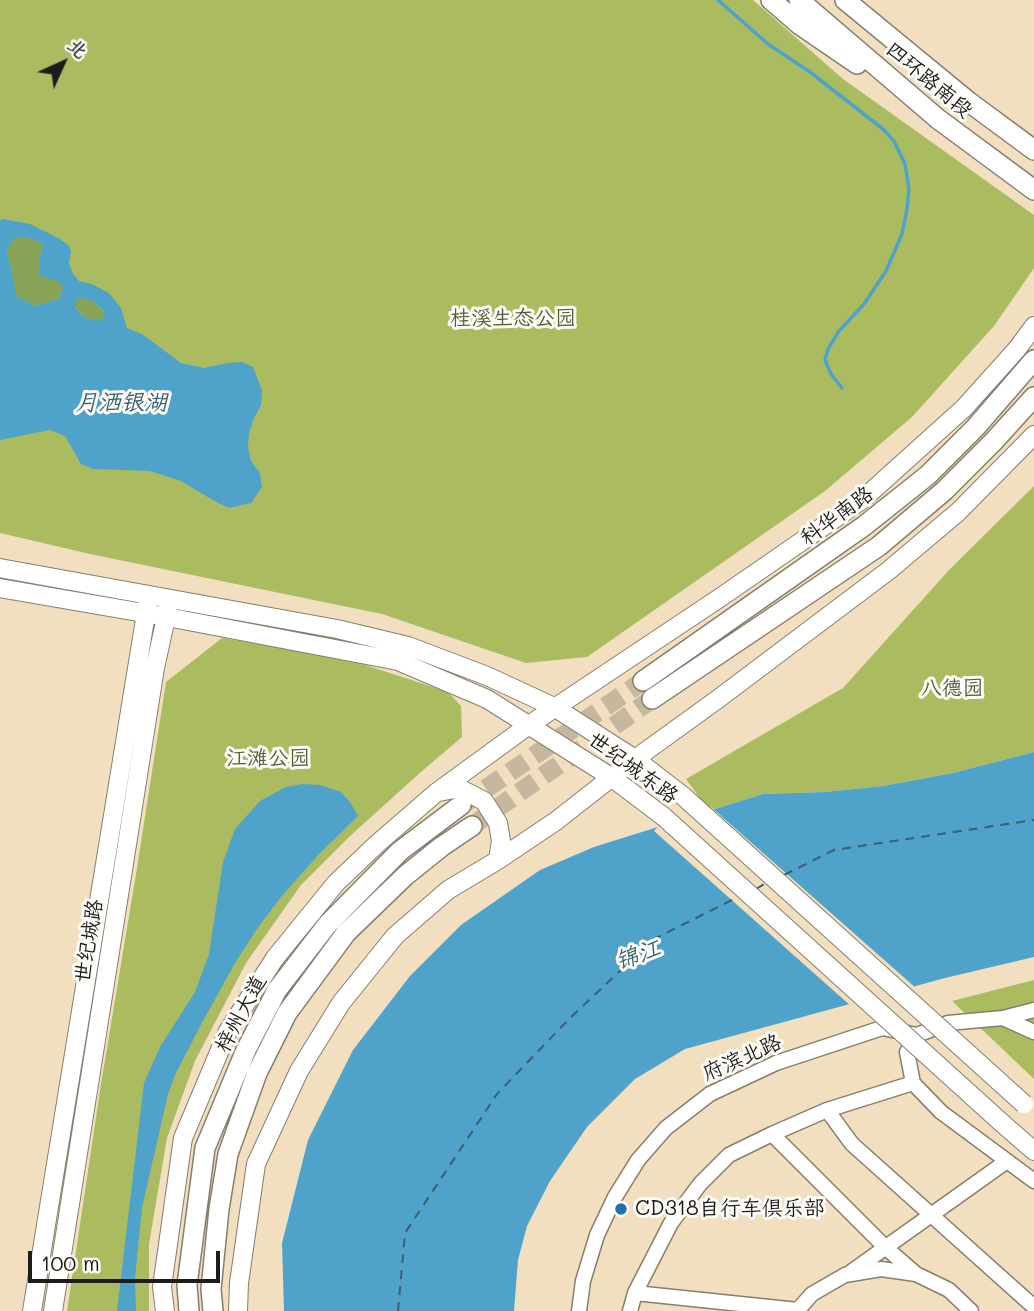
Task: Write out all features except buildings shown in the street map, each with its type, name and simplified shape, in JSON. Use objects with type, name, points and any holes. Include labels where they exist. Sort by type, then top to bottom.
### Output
[{"type":"highway","points":[[771,0],[800,25],[938,119]]},
{"type":"highway","name":"四环路南段","points":[[799,0],[938,119],[1034,190]]},
{"type":"highway","name":"四环路南段","points":[[845,0],[969,102],[1034,150]]},
{"type":"highway","name":"科华南路","points":[[1034,360],[975,428],[928,475],[648,690],[879,546],[944,491],[1034,397]]},
{"type":"highway","name":"梓州大道","points":[[189,1311],[187,1285],[205,1148],[246,1050],[276,990],[327,925],[400,851],[461,806]]},
{"type":"highway","name":"梓州大道","points":[[213,1311],[211,1289],[216,1236],[228,1154],[257,1073],[287,1013],[346,933],[405,876],[472,826]]},
{"type":"main road","points":[[165,1311],[162,1287],[183,1138],[228,1031],[275,958],[336,883],[437,792],[529,724],[863,499],[964,408],[1034,326]]},
{"type":"main road","points":[[238,1311],[239,1283],[256,1164],[299,1071],[341,1003],[395,936],[448,890],[556,821],[888,571],[958,512],[1034,435]]},
{"type":"main road","points":[[863,499],[928,475]]},
{"type":"main road","points":[[0,568],[148,604]]},
{"type":"main road","points":[[0,588],[148,604]]},
{"type":"main road","name":"世纪城东路","points":[[148,604],[398,661],[486,699],[529,724],[611,777],[664,817],[1034,1151]]},
{"type":"main road","name":"世纪城路","points":[[32,1311],[148,604]]},
{"type":"main road","name":"世纪城东路","points":[[168,608],[337,629],[408,646],[487,676],[554,707],[635,759],[683,796],[1029,1109]]},
{"type":"main road","name":"世纪城路","points":[[53,1311],[155,668],[168,608]]},
{"type":"main road","points":[[437,792],[459,788],[484,801],[498,823],[501,841],[498,860]]},
{"type":"street","points":[[1034,1010],[1003,1018],[948,1023],[917,1035],[907,1052],[913,1083],[941,1112],[1034,1181]]},
{"type":"street","points":[[1003,1018],[1034,1032]]},
{"type":"street","name":"府滨北路","points":[[579,1311],[586,1270],[597,1235],[638,1160],[666,1128],[710,1094],[776,1063],[882,1028],[917,1035]]},
{"type":"street","points":[[630,1311],[635,1293],[671,1223],[700,1184],[729,1155],[827,1110],[913,1083]]},
{"type":"street","points":[[827,1110],[852,1144],[1034,1307]]},
{"type":"street","points":[[772,1134],[885,1247],[916,1274],[949,1290],[971,1311]]},
{"type":"street","points":[[635,1293],[798,1310],[812,1294],[845,1275],[1007,1161]]},
{"type":"street","points":[[845,1275],[881,1269],[916,1274]]},
{"type":"green space","name":"桂溪生态公园","points":[[0,0],[753,0],[843,79],[1034,215],[1034,268],[994,326],[912,417],[825,491],[587,657],[526,663],[382,614],[0,533]]},
{"type":"green space","points":[[15,237],[26,237],[43,244],[40,257],[46,277],[60,282],[63,288],[59,299],[35,306],[17,297],[7,250]]},
{"type":"green space","points":[[80,297],[93,301],[105,314],[102,322],[85,318],[76,307]]},
{"type":"green space","name":"八德园","points":[[1034,486],[1034,752],[953,773],[883,786],[825,792],[763,794],[709,811],[686,779],[843,688],[950,569]]},
{"type":"green space","name":"江滩公园","points":[[222,638],[344,658],[448,692],[461,706],[462,737],[350,836],[301,885],[246,963],[195,1061],[167,1138],[149,1244],[149,1311],[67,1311],[166,682]]},
{"type":"green space","points":[[1034,980],[1034,1079],[952,1001]]},
{"type":"water","name":"月洒银湖","points":[[0,220],[30,224],[69,246],[69,263],[79,281],[109,293],[121,308],[127,328],[142,334],[181,363],[204,368],[242,362],[253,367],[262,390],[261,405],[249,433],[248,447],[251,461],[260,473],[262,487],[251,503],[229,508],[181,481],[150,471],[93,469],[81,464],[65,436],[50,430],[0,440]],"holes":[[[15,237],[26,237],[43,244],[40,276],[60,282],[63,288],[59,299],[35,306],[17,297],[7,250]],[[80,297],[93,301],[105,313],[102,321],[85,318],[76,308]]]},
{"type":"water","name":"锦江","points":[[1034,752],[1034,957],[945,978],[685,1049],[635,1079],[587,1127],[550,1181],[527,1226],[518,1260],[514,1311],[284,1311],[282,1243],[308,1140],[353,1050],[410,976],[461,925],[540,870],[594,847],[763,794],[825,792],[883,786],[953,773]]},
{"type":"water","points":[[320,785],[341,792],[358,816],[320,853],[257,929],[235,963],[175,1075],[168,1094],[142,1208],[135,1278],[136,1311],[117,1311],[144,1083],[160,1047],[195,992],[209,954],[223,862],[235,829],[260,801],[286,787]]},
{"type":"pier","points":[[711,807],[917,989],[852,1007],[654,831],[662,822]]},
{"type":"waterway","points":[[718,0],[768,44],[810,72],[883,129],[894,141],[905,164],[909,189],[902,234],[886,271],[828,349],[825,360],[831,374],[842,388]]},
{"type":"ferry route","points":[[784,875],[834,850],[1034,820]]},
{"type":"ferry route","points":[[756,889],[766,883]]},
{"type":"ferry route","points":[[398,1311],[405,1233],[497,1094],[569,1019],[654,939],[738,897]]},
{"type":"tunnel","points":[[462,805],[643,681]]},
{"type":"tunnel","points":[[472,826],[652,699]]},
{"type":"place","name":"CD318自行车俱乐部","points":[[621,1209]]}]
